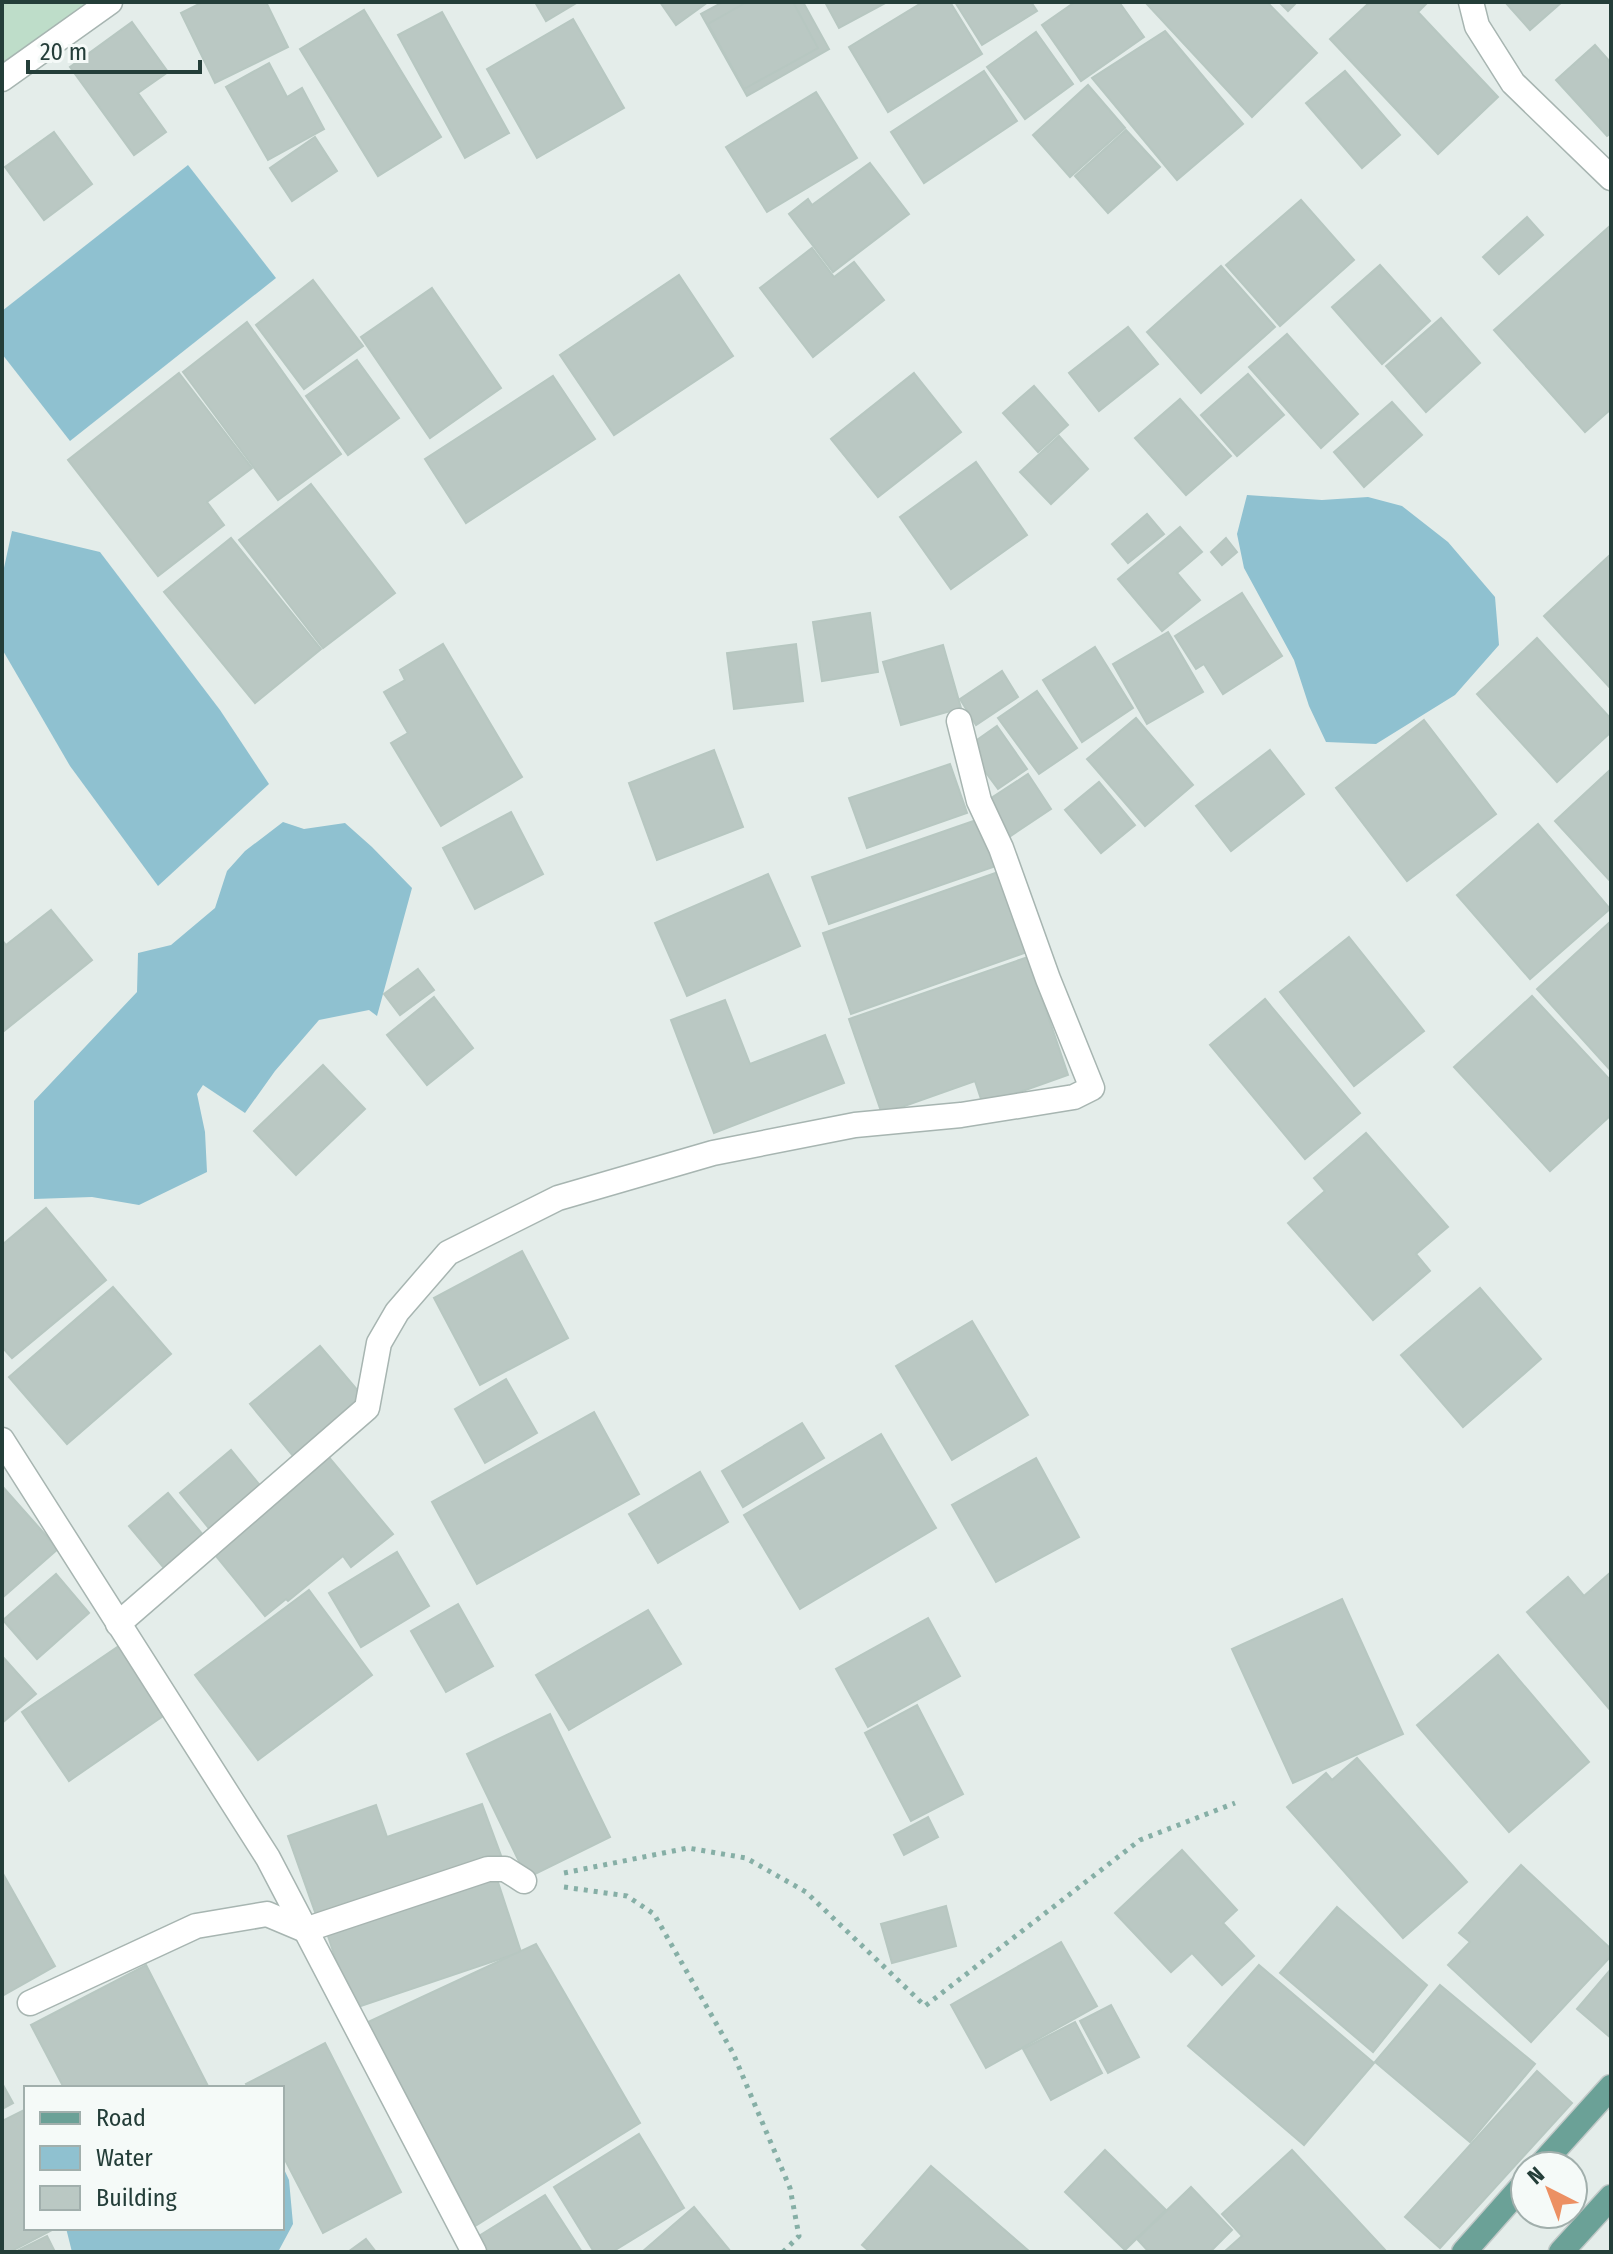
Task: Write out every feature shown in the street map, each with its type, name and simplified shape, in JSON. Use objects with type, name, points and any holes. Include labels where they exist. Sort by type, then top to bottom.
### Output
[{"type":"main road","points":[[1554,2150],[1611,2087]]},
{"type":"main road","points":[[1561,2252],[1611,2197]]},
{"type":"main road","points":[[1464,2252],[1509,2201]]},
{"type":"street","points":[[2,79],[110,2]]},
{"type":"street","points":[[1471,2],[1477,26],[1513,83],[1611,178]]},
{"type":"street","points":[[118,1624],[367,1408],[379,1343],[397,1312],[448,1253],[558,1198],[713,1153],[855,1125],[961,1115],[1074,1097],[1092,1088],[1048,979],[1001,848],[979,801],[959,721]]},
{"type":"street","points":[[2,1440],[268,1858],[474,2252]]},
{"type":"street","points":[[30,2003],[196,1926],[267,1914],[305,1930],[488,1869],[505,1869],[524,1881]]},
{"type":"path","points":[[524,1881],[688,1848],[746,1858],[806,1892],[925,2006],[1140,1840],[1235,1803]]},
{"type":"path","points":[[524,1881],[627,1896],[654,1914],[733,2053],[790,2188],[799,2236],[783,2252]]},
{"type":"green space","points":[[2,2],[110,2],[2,79]]},
{"type":"water","points":[[188,165],[276,278],[70,441],[2,354],[2,311]]},
{"type":"water","points":[[1247,495],[1322,500],[1368,497],[1402,506],[1448,542],[1495,597],[1499,645],[1455,695],[1376,744],[1326,742],[1309,706],[1294,660],[1244,568],[1237,534]]},
{"type":"water","points":[[12,531],[100,552],[220,710],[269,784],[158,886],[70,766],[2,649],[2,577]]},
{"type":"water","points":[[283,822],[304,829],[345,823],[412,888],[377,1016],[369,1010],[319,1020],[275,1071],[245,1113],[203,1085],[197,1094],[205,1132],[207,1172],[139,1205],[92,1197],[34,1199],[34,1101],[137,992],[138,953],[171,945],[215,908],[227,871],[245,851]]},
{"type":"water","points":[[284,2169],[289,2180],[293,2224],[278,2252],[72,2252],[66,2230],[284,2230]]},
{"type":"building","points":[[203,2],[266,2],[288,47],[215,83],[181,13]]},
{"type":"building","points":[[535,2],[578,2],[546,21]]},
{"type":"building","points":[[660,2],[708,2],[676,25]]},
{"type":"building","points":[[723,2],[803,2],[829,49],[747,96],[701,14]]},
{"type":"building","points":[[747,2],[793,2],[818,48],[744,89],[708,24]]},
{"type":"building","points":[[825,2],[887,2],[839,28]]},
{"type":"building","points":[[923,2],[950,2],[982,54],[888,112],[849,47]]},
{"type":"building","points":[[955,2],[1031,2],[1037,11],[982,45]]},
{"type":"building","points":[[1075,2],[1119,2],[1144,37],[1081,81],[1042,25]]},
{"type":"building","points":[[1145,2],[1267,2],[1317,53],[1252,117]]},
{"type":"building","points":[[1279,2],[1297,2],[1288,11]]},
{"type":"building","points":[[1370,2],[1428,2],[1418,12],[1498,97],[1438,154],[1330,39]]},
{"type":"building","points":[[1505,2],[1562,2],[1530,30]]},
{"type":"building","points":[[364,10],[441,137],[378,176],[300,49]]},
{"type":"building","points":[[442,12],[509,133],[465,158],[398,35]]},
{"type":"building","points":[[573,19],[624,108],[537,158],[487,69]]},
{"type":"building","points":[[132,22],[168,72],[138,93],[166,132],[134,155],[70,67]]},
{"type":"building","points":[[1165,31],[1243,124],[1177,180],[1092,78]]},
{"type":"building","points":[[1036,32],[1073,84],[1025,119],[987,67]]},
{"type":"building","points":[[1595,45],[1611,63],[1611,133],[1607,136],[1556,80]]},
{"type":"building","points":[[269,63],[287,97],[302,88],[324,129],[268,160],[226,87]]},
{"type":"building","points":[[984,71],[1017,121],[924,183],[891,132]]},
{"type":"building","points":[[1345,71],[1400,135],[1362,168],[1306,103]]},
{"type":"building","points":[[1088,85],[1125,128],[1070,177],[1033,135]]},
{"type":"building","points":[[816,92],[857,158],[767,212],[726,147]]},
{"type":"building","points":[[1126,130],[1160,167],[1108,213],[1075,176]]},
{"type":"building","points":[[54,132],[92,184],[44,220],[5,167]]},
{"type":"building","points":[[315,137],[337,171],[292,201],[270,168]]},
{"type":"building","points":[[870,163],[909,214],[833,272],[789,214],[808,199],[812,205]]},
{"type":"building","points":[[1301,200],[1354,260],[1280,326],[1226,265]]},
{"type":"building","points":[[1527,217],[1543,235],[1499,274],[1483,257]]},
{"type":"building","points":[[1611,225],[1611,409],[1585,432],[1494,330]]},
{"type":"building","points":[[812,248],[834,277],[854,262],[884,300],[813,357],[760,288]]},
{"type":"building","points":[[1380,265],[1430,321],[1382,364],[1332,307]]},
{"type":"building","points":[[1221,266],[1275,327],[1201,393],[1147,332]]},
{"type":"building","points":[[679,275],[733,356],[614,435],[560,355]]},
{"type":"building","points":[[313,280],[363,346],[304,389],[256,325]]},
{"type":"building","points":[[432,288],[501,388],[430,438],[361,337]]},
{"type":"building","points":[[1441,318],[1480,363],[1426,412],[1386,366]]},
{"type":"building","points":[[247,322],[341,454],[278,500],[183,372]]},
{"type":"building","points":[[1128,327],[1158,364],[1099,411],[1069,373]]},
{"type":"building","points":[[1287,334],[1358,414],[1321,448],[1249,367]]},
{"type":"building","points":[[357,360],[399,418],[348,455],[306,396]]},
{"type":"building","points":[[179,373],[252,468],[207,502],[224,525],[158,576],[68,460]]},
{"type":"building","points":[[914,373],[961,432],[878,497],[831,439]]},
{"type":"building","points":[[1248,374],[1284,415],[1237,456],[1201,415]]},
{"type":"building","points":[[553,376],[595,439],[466,523],[425,459]]},
{"type":"building","points":[[1034,386],[1068,425],[1038,452],[1003,413]]},
{"type":"building","points":[[1180,399],[1231,456],[1186,495],[1135,438]]},
{"type":"building","points":[[1392,402],[1422,435],[1364,487],[1334,452]]},
{"type":"building","points":[[1059,436],[1088,469],[1051,504],[1020,472]]},
{"type":"building","points":[[976,462],[1027,535],[951,589],[900,517]]},
{"type":"building","points":[[311,484],[395,593],[323,648],[239,540]]},
{"type":"building","points":[[1147,514],[1164,534],[1128,563],[1112,544]]},
{"type":"building","points":[[1180,527],[1202,552],[1177,573],[1200,600],[1162,631],[1118,579]]},
{"type":"building","points":[[231,538],[321,649],[255,703],[164,592]]},
{"type":"building","points":[[1226,538],[1237,552],[1222,565],[1211,552]]},
{"type":"building","points":[[1611,554],[1611,689],[1544,616]]},
{"type":"building","points":[[1242,593],[1282,656],[1223,694],[1204,664],[1196,669],[1175,636]]},
{"type":"building","points":[[870,613],[878,672],[822,681],[813,622]]},
{"type":"building","points":[[1168,632],[1203,692],[1147,724],[1113,664]]},
{"type":"building","points":[[1537,638],[1611,719],[1611,732],[1557,782],[1477,694]]},
{"type":"building","points":[[443,644],[522,777],[441,826],[391,743],[408,733],[384,692],[405,680],[400,670]]},
{"type":"building","points":[[796,644],[803,701],[734,709],[727,653]]},
{"type":"building","points":[[943,645],[961,708],[901,725],[883,662]]},
{"type":"building","points":[[1095,647],[1133,708],[1082,742],[1043,680]]},
{"type":"building","points":[[1002,671],[1018,697],[976,725],[960,699]]},
{"type":"building","points":[[1037,691],[1077,748],[1039,774],[998,718]]},
{"type":"building","points":[[1136,718],[1193,785],[1145,826],[1087,759]]},
{"type":"building","points":[[1424,720],[1496,814],[1407,881],[1336,788]]},
{"type":"building","points":[[997,726],[1027,769],[998,789],[967,747]]},
{"type":"building","points":[[714,750],[743,827],[657,860],[629,783]]},
{"type":"building","points":[[1270,750],[1304,794],[1231,851],[1196,806]]},
{"type":"building","points":[[950,764],[967,813],[867,848],[849,798]]},
{"type":"building","points":[[1611,769],[1611,882],[1555,821]]},
{"type":"building","points":[[1028,774],[1051,809],[1006,839],[982,804]]},
{"type":"building","points":[[1099,782],[1135,825],[1101,853],[1065,810]]},
{"type":"building","points":[[511,812],[543,874],[475,909],[443,848]]},
{"type":"building","points":[[982,818],[999,865],[829,924],[812,877]]},
{"type":"building","points":[[1538,824],[1610,909],[1530,979],[1457,895]]},
{"type":"building","points":[[1001,871],[1030,951],[851,1014],[823,933]]},
{"type":"building","points":[[768,874],[800,946],[687,996],[655,923]]},
{"type":"building","points":[[51,910],[92,960],[4,1031],[2,940],[6,945]]},
{"type":"building","points":[[1611,921],[1611,1071],[1537,989]]},
{"type":"building","points":[[1349,937],[1424,1031],[1354,1086],[1280,992]]},
{"type":"building","points":[[1028,957],[1068,1075],[983,1105],[975,1081],[882,1114],[849,1019]]},
{"type":"building","points":[[418,969],[434,990],[400,1015],[384,994]]},
{"type":"building","points":[[1532,996],[1611,1081],[1611,1115],[1550,1171],[1454,1067]]},
{"type":"building","points":[[434,997],[473,1048],[427,1085],[387,1035]]},
{"type":"building","points":[[1265,999],[1360,1113],[1305,1159],[1210,1045]]},
{"type":"building","points":[[725,1000],[750,1064],[825,1035],[844,1083],[714,1133],[671,1020]]},
{"type":"building","points":[[323,1065],[365,1109],[296,1175],[254,1131]]},
{"type":"building","points":[[1366,1133],[1448,1227],[1416,1254],[1430,1271],[1373,1320],[1288,1223],[1325,1191],[1314,1178]]},
{"type":"building","points":[[46,1208],[106,1280],[12,1358],[2,1347],[2,1245]]},
{"type":"building","points":[[522,1251],[568,1338],[480,1385],[434,1298]]},
{"type":"building","points":[[113,1287],[171,1354],[67,1444],[9,1377]]},
{"type":"building","points":[[1480,1288],[1541,1359],[1463,1427],[1401,1355]]},
{"type":"building","points":[[972,1321],[1028,1415],[952,1460],[896,1366]]},
{"type":"building","points":[[320,1346],[365,1399],[294,1457],[250,1404]]},
{"type":"building","points":[[506,1379],[537,1433],[485,1463],[455,1409]]},
{"type":"building","points":[[594,1412],[639,1494],[477,1584],[432,1502]]},
{"type":"building","points":[[802,1423],[824,1458],[743,1507],[722,1471]]},
{"type":"building","points":[[881,1434],[936,1528],[800,1609],[744,1515]]},
{"type":"building","points":[[231,1450],[263,1489],[212,1532],[180,1493]]},
{"type":"building","points":[[327,1455],[393,1534],[351,1567],[343,1556],[265,1616],[211,1550]]},
{"type":"building","points":[[1036,1458],[1079,1537],[996,1582],[952,1505]]},
{"type":"building","points":[[700,1472],[728,1522],[658,1563],[629,1514]]},
{"type":"building","points":[[2,1486],[58,1549],[2,1598]]},
{"type":"building","points":[[168,1493],[203,1535],[164,1568],[129,1526]]},
{"type":"building","points":[[397,1552],[429,1606],[361,1647],[329,1593]]},
{"type":"building","points":[[1611,1572],[1611,1711],[1527,1612],[1568,1577],[1584,1596]]},
{"type":"building","points":[[56,1574],[89,1613],[37,1659],[3,1620]]},
{"type":"building","points":[[309,1590],[372,1675],[258,1760],[195,1675]]},
{"type":"building","points":[[1342,1599],[1403,1734],[1293,1783],[1232,1649]]},
{"type":"building","points":[[458,1604],[493,1666],[446,1692],[411,1631]]},
{"type":"building","points":[[648,1610],[681,1664],[569,1730],[536,1675]]},
{"type":"building","points":[[928,1618],[960,1676],[868,1727],[836,1669]]},
{"type":"building","points":[[119,1646],[166,1714],[69,1781],[22,1712]]},
{"type":"building","points":[[1498,1655],[1589,1762],[1509,1832],[1417,1725]]},
{"type":"building","points":[[2,1656],[36,1694],[2,1723]]},
{"type":"building","points":[[917,1705],[963,1794],[911,1821],[865,1733]]},
{"type":"building","points":[[550,1714],[610,1837],[527,1878],[467,1754]]},
{"type":"building","points":[[1357,1758],[1467,1882],[1403,1938],[1287,1807],[1326,1773],[1332,1780]]},
{"type":"building","points":[[482,1804],[503,1861],[320,1926],[288,1836],[376,1805],[387,1837]]},
{"type":"building","points":[[928,1817],[938,1837],[904,1855],[894,1835]]},
{"type":"building","points":[[1182,1850],[1237,1910],[1223,1923],[1254,1956],[1222,1985],[1192,1953],[1171,1972],[1115,1913]]},
{"type":"building","points":[[1521,1865],[1611,1949],[1611,1956],[1531,2042],[1448,1965],[1470,1942],[1459,1933]]},
{"type":"building","points":[[494,1870],[521,1952],[352,2009],[325,1927]]},
{"type":"building","points":[[2,1872],[55,1966],[2,1996]]},
{"type":"building","points":[[946,1906],[956,1946],[892,1963],[881,1924]]},
{"type":"building","points":[[1337,1907],[1427,1985],[1373,2052],[1280,1973]]},
{"type":"building","points":[[1061,1942],[1097,2006],[986,2068],[951,2005]]},
{"type":"building","points":[[536,1944],[640,2123],[475,2226],[366,2023]]},
{"type":"building","points":[[146,1965],[208,2086],[63,2086],[31,2025]]},
{"type":"building","points":[[1259,1965],[1374,2063],[1304,2145],[1188,2046]]},
{"type":"building","points":[[1611,1969],[1611,2038],[1577,2009]]},
{"type":"building","points":[[1440,1985],[1535,2064],[1470,2142],[1375,2062]]},
{"type":"building","points":[[1111,2005],[1139,2057],[1108,2073],[1080,2021]]},
{"type":"building","points":[[1075,2022],[1102,2073],[1051,2100],[1023,2049]]},
{"type":"building","points":[[325,2043],[401,2192],[323,2233],[284,2158],[284,2086],[246,2084]]},
{"type":"building","points":[[1537,2071],[1572,2103],[1529,2150],[1509,2150],[1509,2172],[1440,2248],[1405,2217]]},
{"type":"building","points":[[2,2083],[13,2103],[2,2109]]},
{"type":"building","points":[[24,2110],[24,2230],[52,2230],[10,2252],[2,2252],[2,2121]]},
{"type":"building","points":[[639,2134],[684,2208],[612,2252],[594,2252],[554,2187]]},
{"type":"building","points":[[1105,2150],[1166,2210],[1125,2250],[1065,2192]]},
{"type":"building","points":[[1292,2150],[1387,2252],[1224,2252],[1242,2236],[1222,2214]]},
{"type":"building","points":[[931,2166],[1030,2252],[870,2252],[862,2245]]},
{"type":"building","points":[[1191,2187],[1232,2230],[1210,2252],[1149,2252],[1137,2239]]},
{"type":"building","points":[[545,2195],[582,2252],[482,2252],[474,2239]]},
{"type":"building","points":[[694,2207],[731,2252],[642,2252]]},
{"type":"building","points":[[47,2236],[55,2252],[15,2252]]},
{"type":"building","points":[[366,2239],[376,2252],[348,2252]]}]
